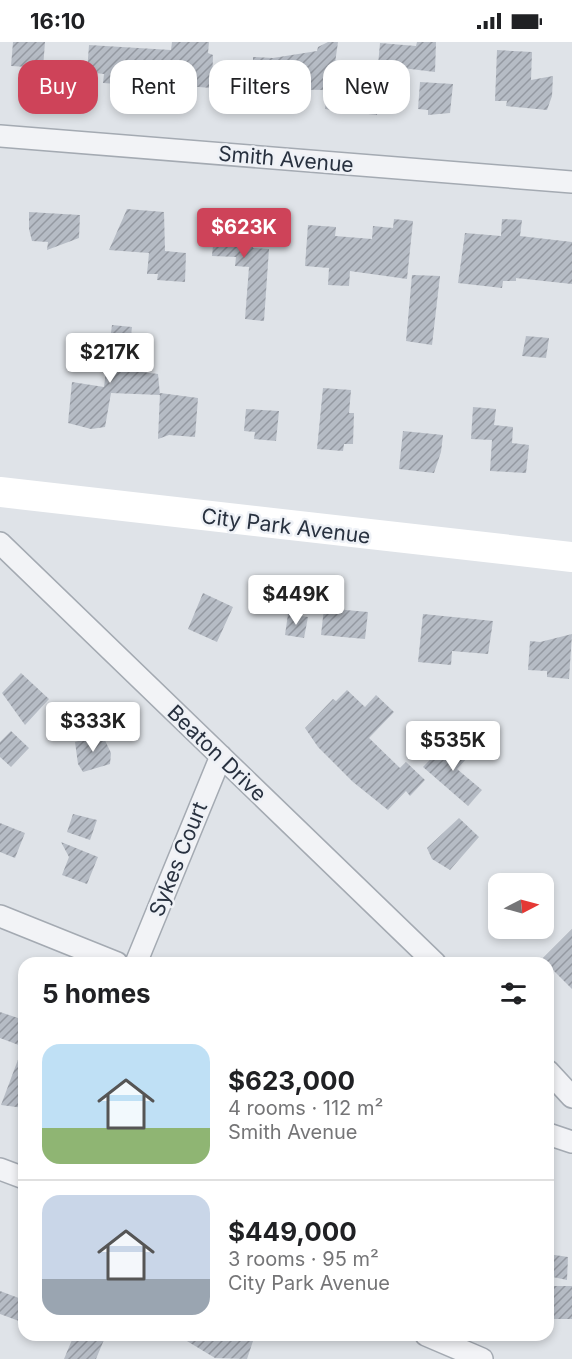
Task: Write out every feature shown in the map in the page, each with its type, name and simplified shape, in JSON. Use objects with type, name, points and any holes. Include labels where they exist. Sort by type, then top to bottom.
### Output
[{"type":"street","name":"Smith Avenue","points":[[0,136],[572,182]]},
{"type":"street","name":"City Park Avenue","points":[[0,492],[572,557]]},
{"type":"street","name":"Beaton Drive","points":[[0,543],[429,957]]},
{"type":"street","name":"Sykes Court","points":[[138,957],[220,756]]},
{"type":"street","points":[[0,916],[102,957]]},
{"type":"street","points":[[554,1078],[572,1097]]},
{"type":"street","points":[[554,1136],[572,1142]]},
{"type":"street","points":[[0,1169],[18,1176]]},
{"type":"street","points":[[440,1341],[482,1359]]},
{"type":"building","points":[[13,42],[45,42],[44,60],[18,60],[18,66],[11,66]]},
{"type":"building","points":[[172,42],[209,42],[208,53],[213,55],[213,60],[209,60],[209,88],[197,87],[197,60],[110,60],[110,84],[103,83],[104,74],[98,73],[98,60],[88,60],[89,45],[171,50]]},
{"type":"building","points":[[328,42],[338,42],[335,60],[323,60],[323,90],[311,90],[311,60],[253,60],[253,57],[273,58],[317,51],[318,47]]},
{"type":"building","points":[[417,42],[436,42],[435,72],[410,69],[410,60],[378,60],[380,43],[416,46]]},
{"type":"building","points":[[497,50],[532,52],[531,80],[553,76],[552,96],[547,110],[506,106],[507,101],[495,101]]},
{"type":"building","points":[[420,82],[453,84],[450,113],[428,115],[428,110],[418,109]]},
{"type":"building","points":[[127,209],[164,212],[165,251],[186,253],[185,282],[157,280],[158,274],[147,274],[149,253],[109,250]]},
{"type":"building","points":[[29,212],[80,215],[79,238],[47,250],[48,242],[32,241]]},
{"type":"building","points":[[219,215],[255,218],[253,248],[269,249],[264,321],[245,319],[249,267],[235,266],[236,257],[212,256]]},
{"type":"building","points":[[394,219],[413,221],[407,279],[350,271],[349,286],[328,285],[329,268],[305,266],[308,225],[336,227],[335,236],[372,239],[373,226],[393,228]]},
{"type":"building","points":[[502,219],[522,220],[520,236],[572,242],[572,284],[516,278],[516,281],[503,281],[502,288],[458,283],[465,233],[501,236]]},
{"type":"building","points":[[412,275],[440,276],[432,345],[406,341]]},
{"type":"building","points":[[112,325],[132,327],[127,370],[158,374],[160,395],[111,393],[105,427],[91,429],[68,423],[72,382],[104,387]]},
{"type":"building","points":[[526,336],[549,338],[546,358],[522,356]]},
{"type":"building","points":[[323,388],[351,390],[349,413],[354,413],[353,444],[344,444],[343,451],[317,449]]},
{"type":"building","points":[[160,393],[198,398],[195,437],[169,435],[158,439]]},
{"type":"building","points":[[473,407],[496,409],[494,425],[513,427],[512,443],[529,445],[526,473],[490,471],[492,440],[471,439]]},
{"type":"building","points":[[246,409],[279,411],[276,441],[254,439],[255,432],[244,431]]},
{"type":"building","points":[[403,431],[443,435],[441,452],[434,473],[399,469]]},
{"type":"building","points":[[203,593],[233,607],[217,642],[188,629]]},
{"type":"building","points":[[324,608],[368,612],[365,639],[321,635]]},
{"type":"building","points":[[288,614],[308,617],[304,638],[285,635]]},
{"type":"building","points":[[423,614],[493,621],[488,654],[452,651],[451,665],[418,662]]},
{"type":"building","points":[[572,634],[569,679],[547,677],[547,671],[528,670],[530,641],[540,642]]},
{"type":"building","points":[[21,673],[49,699],[25,725],[2,693]]},
{"type":"building","points":[[347,690],[365,707],[376,695],[394,712],[369,738],[400,768],[406,762],[425,780],[410,796],[406,791],[388,810],[353,782],[318,747],[305,728],[333,699],[336,701]]},
{"type":"building","points":[[11,731],[29,748],[11,767],[0,757],[0,742]]},
{"type":"building","points":[[102,734],[111,753],[110,764],[83,772],[78,764],[75,742]]},
{"type":"building","points":[[451,738],[469,756],[457,769],[482,790],[468,806],[423,767]]},
{"type":"building","points":[[73,814],[97,820],[90,840],[67,832]]},
{"type":"building","points":[[459,818],[479,837],[450,870],[432,859],[427,848]]},
{"type":"building","points":[[0,823],[25,833],[15,858],[0,852]]},
{"type":"building","points":[[61,842],[98,857],[87,884],[62,875],[69,857]]},
{"type":"building","points":[[572,929],[572,989],[554,971],[554,957],[544,957]]},
{"type":"building","points":[[0,1012],[18,1018],[18,1045],[0,1038]]},
{"type":"building","points":[[18,1060],[18,1107],[1,1105]]},
{"type":"building","points":[[554,1255],[568,1257],[567,1280],[554,1277]]},
{"type":"building","points":[[554,1286],[572,1286],[572,1319],[554,1319]]},
{"type":"building","points":[[0,1291],[18,1298],[18,1321],[0,1314]]},
{"type":"building","points":[[72,1341],[104,1341],[96,1359],[64,1359]]},
{"type":"building","points":[[187,1341],[253,1341],[247,1359],[215,1358]]}]
